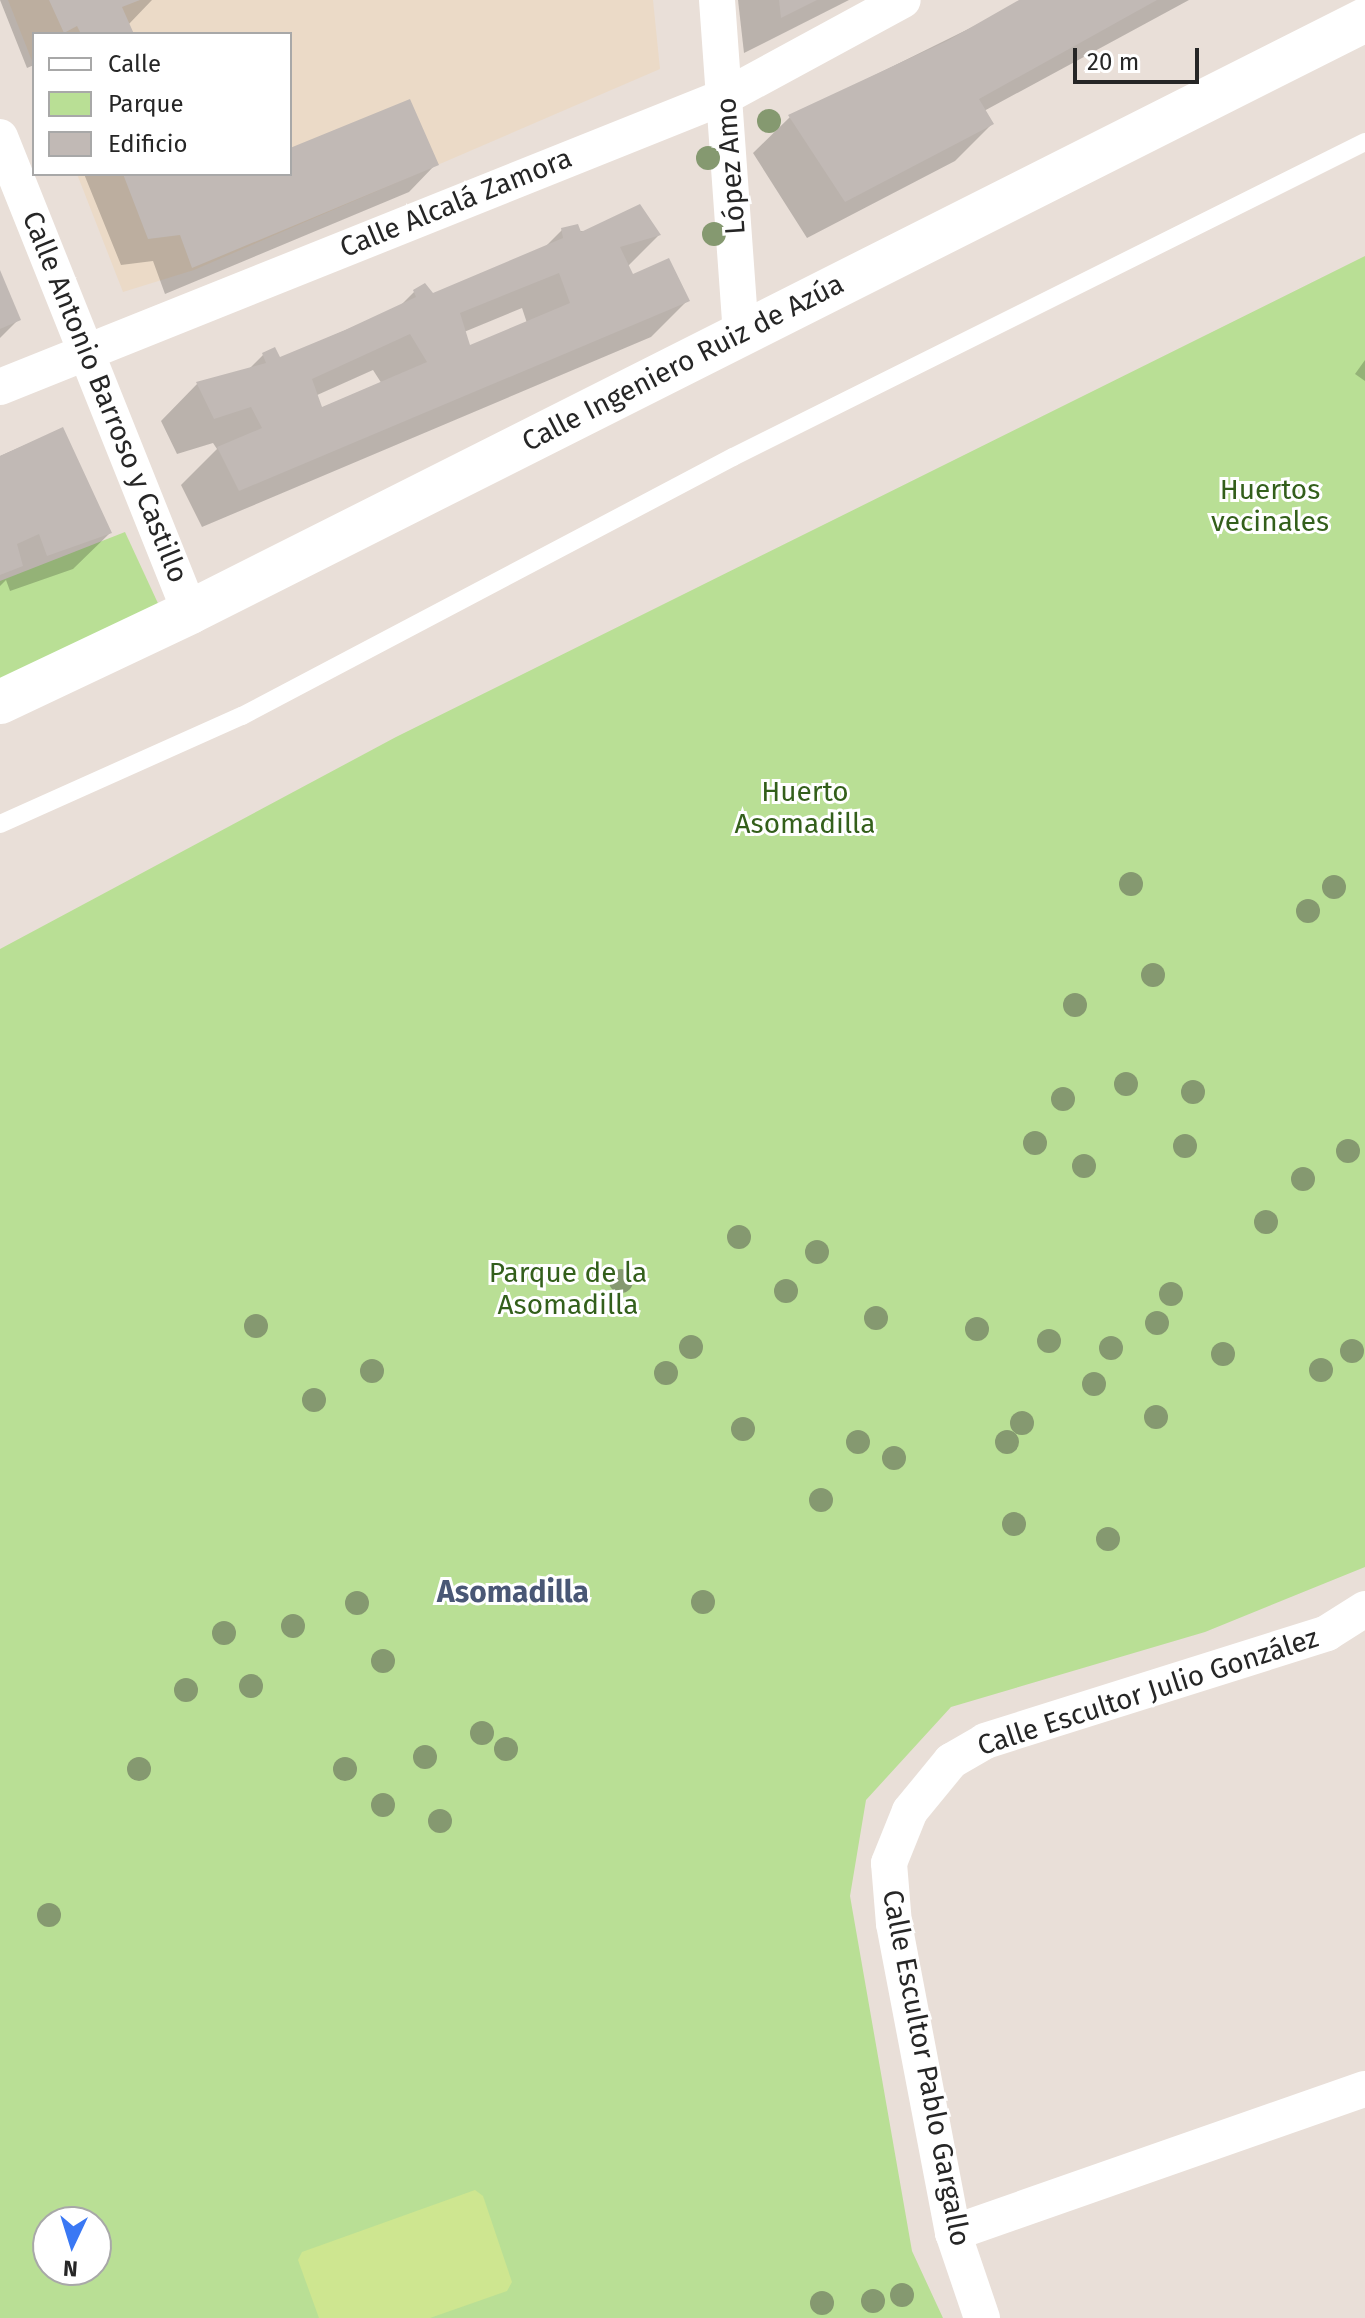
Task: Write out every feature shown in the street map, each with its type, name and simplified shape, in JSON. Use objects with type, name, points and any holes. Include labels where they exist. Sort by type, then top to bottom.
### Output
[{"type":"street","name":"López Amo","points":[[717,0],[741,333]]},
{"type":"street","name":"Calle Alcalá Zamora","points":[[0,387],[726,96],[903,0]]},
{"type":"street","name":"Calle Ingeniero Ruiz de Azúa","points":[[0,702],[190,612],[1365,20]]},
{"type":"street","name":"Calle Antonio Barroso y Castillo","points":[[0,137],[89,350],[190,612]]},
{"type":"street","name":"Calle Escultor Julio González","points":[[889,1863],[910,1811],[951,1761],[985,1741],[1327,1633],[1365,1609]]},
{"type":"street","name":"Calle Escultor Pablo Gargallo","points":[[889,1863],[894,1924],[953,2233],[982,2318]]},
{"type":"street","points":[[953,2233],[1365,2089]]},
{"type":"lane","points":[[0,824],[242,716],[733,457],[1365,142]]},
{"type":"shaded area","points":[[8,0],[653,0],[660,69],[194,270],[123,292],[78,176],[292,176],[292,32],[32,32],[32,61]]},
{"type":"green space","name":"Parque de la Asomadilla","points":[[1365,256],[1365,1567],[1205,1632],[951,1707],[866,1800],[850,1896],[912,2251],[943,2318],[0,2318],[0,949],[396,737]]},
{"type":"green space","points":[[125,532],[162,612],[0,680],[0,581]]},
{"type":"green space","points":[[475,2190],[483,2196],[512,2282],[507,2291],[430,2318],[319,2318],[298,2260],[302,2252]]},
{"type":"building","points":[[49,0],[140,0],[122,7],[133,32],[80,32],[77,26],[64,32]]},
{"type":"building","points":[[779,0],[817,0],[781,18]]},
{"type":"building","points":[[1019,0],[1157,0],[979,99],[994,124],[845,202],[788,115],[947,41]]},
{"type":"building","points":[[410,99],[439,165],[192,268],[180,235],[148,239],[124,176],[292,176],[292,147]]},
{"type":"building","points":[[640,204],[661,235],[620,247],[633,274],[669,258],[690,301],[239,491],[217,447],[262,428],[251,407],[214,419],[196,382],[266,363],[262,353],[275,347],[280,357],[345,330],[416,297],[413,290],[425,283],[433,293],[563,238],[561,228],[578,224],[581,232]],"holes":[[[559,273],[570,303],[470,345],[460,313]],[[410,334],[427,362],[322,407],[312,379]]]},
{"type":"building","points":[[0,270],[21,320],[0,329]]},
{"type":"building","points":[[63,427],[112,533],[47,556],[39,534],[17,544],[23,566],[0,575],[0,456]]},
{"type":"district","name":"Asomadilla","points":[[513,1592]]},
{"type":"park label","name":"Huertos vecinales","points":[[1270,506]]},
{"type":"park label","name":"Huerto Asomadilla","points":[[805,808]]}]
